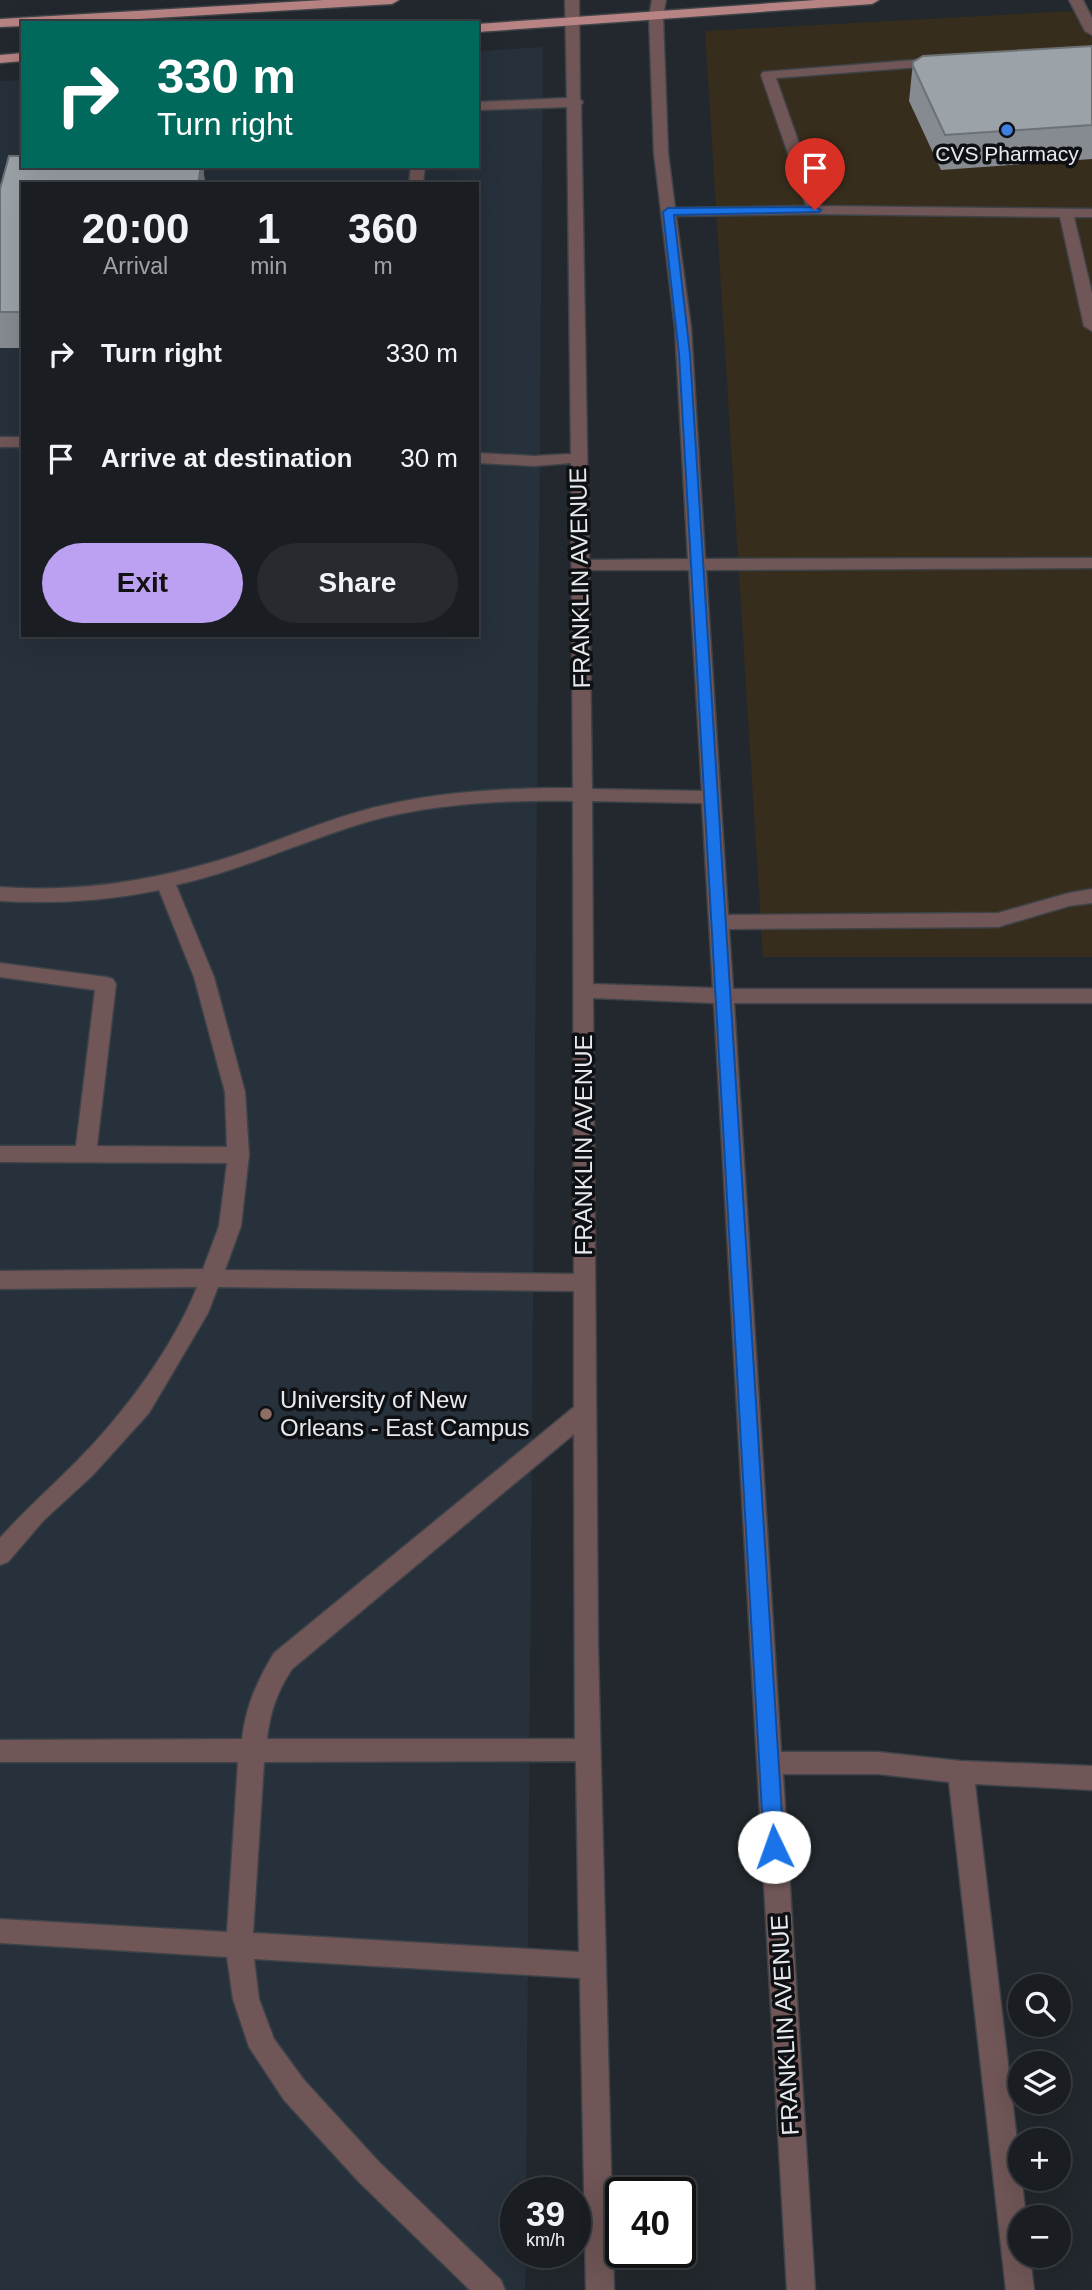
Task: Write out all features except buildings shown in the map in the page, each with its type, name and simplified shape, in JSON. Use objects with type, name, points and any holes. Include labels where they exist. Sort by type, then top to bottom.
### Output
[{"type":"main road","points":[[34,21],[392,0]]},
{"type":"main road","points":[[479,27],[572,11],[656,16],[872,0]]},
{"type":"main road","points":[[0,23],[21,22]]},
{"type":"main road","points":[[0,58],[21,57]]},
{"type":"street","name":"FRANKLIN AVENUE","points":[[659,0],[656,16],[661,153],[683,328],[801,2290]]},
{"type":"street","points":[[1076,0],[1092,31]]},
{"type":"street","name":"FRANKLIN AVENUE","points":[[572,11],[576,102],[588,1750],[600,2290]]},
{"type":"street","points":[[815,210],[768,75],[957,61]]},
{"type":"street","points":[[479,106],[576,102]]},
{"type":"street","points":[[668,212],[815,210],[1092,213]]},
{"type":"street","points":[[1066,213],[1092,326]]},
{"type":"street","points":[[0,442],[21,442]]},
{"type":"street","points":[[479,458],[534,461],[579,458]]},
{"type":"street","points":[[580,565],[1092,563]]},
{"type":"street","points":[[0,894],[25,897],[108,893],[165,881],[243,859],[333,826],[389,810],[434,802],[582,797],[712,797]]},
{"type":"street","points":[[0,1555],[36,1513],[84,1469],[141,1406],[200,1307],[230,1226],[238,1155],[235,1092],[224,1042],[204,976],[165,881]]},
{"type":"street","points":[[720,922],[998,920],[1079,896],[1092,896]]},
{"type":"street","points":[[0,970],[106,984],[86,1154]]},
{"type":"street","points":[[584,991],[724,996],[1092,996]]},
{"type":"street","points":[[0,1154],[238,1155]]},
{"type":"street","points":[[0,1280],[211,1278],[585,1283]]},
{"type":"street","points":[[491,2290],[369,2172],[294,2090],[263,2047],[246,1999],[239,1945],[252,1751],[257,1717],[267,1686],[283,1661],[586,1410]]},
{"type":"street","points":[[0,1751],[588,1750]]},
{"type":"street","points":[[769,1763],[878,1763],[961,1772],[1092,1777]]},
{"type":"street","points":[[961,1772],[1020,2290]]},
{"type":"street","points":[[0,1931],[593,1966]]},
{"type":"shaded area","points":[[1092,10],[1092,957],[763,957],[705,31]]},
{"type":"shaded area","name":"University of New Orleans - East Campus","points":[[543,47],[526,2177],[500,2177],[500,2268],[526,2268],[525,2290],[0,2290],[0,81],[21,80],[21,168],[479,168],[479,51]]},
{"type":"place","name":"CVS Pharmacy","points":[[1007,130]]},
{"type":"place","name":"University of New Orleans - East Campus","points":[[266,1414]]},
{"type":"route","points":[[774,1847],[683,328],[668,212],[815,210]]}]
